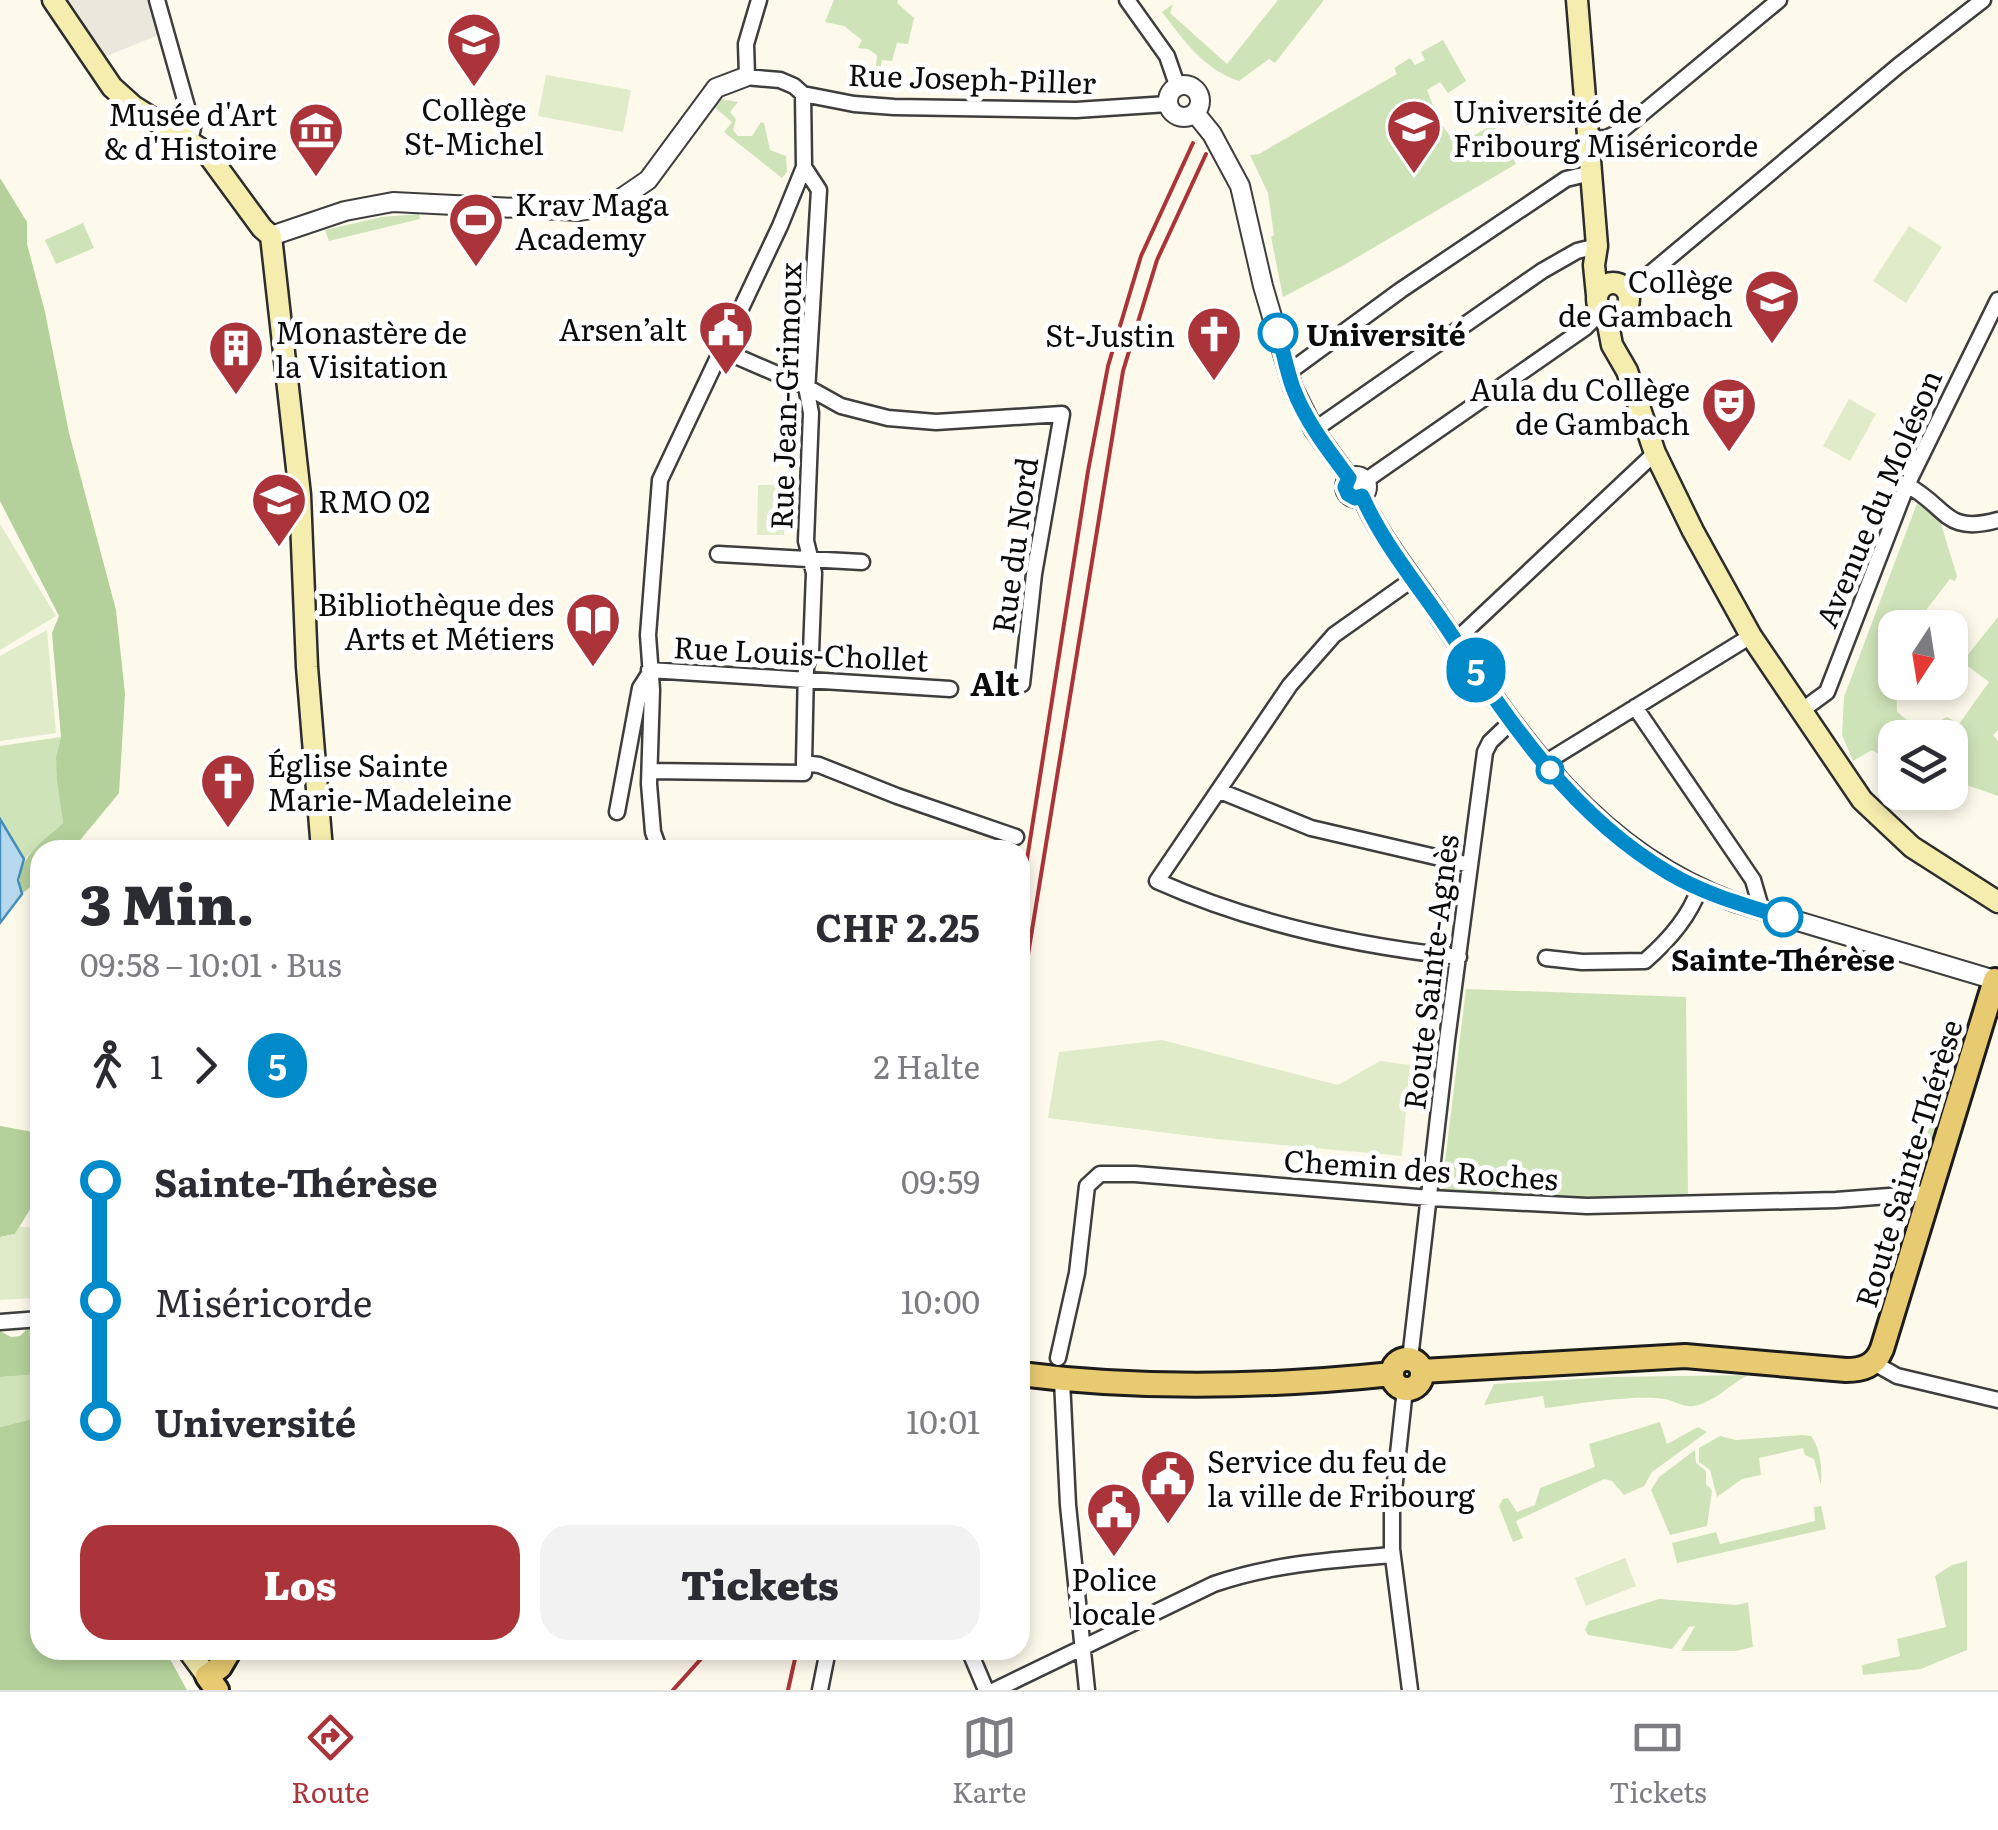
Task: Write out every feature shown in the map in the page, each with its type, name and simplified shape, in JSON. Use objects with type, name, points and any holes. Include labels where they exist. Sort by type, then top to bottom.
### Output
[{"type":"main road","points":[[53,0],[112,86],[133,106],[214,161],[271,236],[300,495],[307,667],[321,840]]},
{"type":"main road","points":[[1577,0],[1597,246],[1611,301],[1612,345],[1627,370],[1656,453],[1692,531],[1750,636],[1862,800],[1896,834],[1998,902]]},
{"type":"main road","name":"Route Sainte-Thérèse","points":[[1874,1363],[1882,1349],[1996,980]]},
{"type":"main road","points":[[1030,1373],[1060,1369],[1112,1385],[1245,1385],[1686,1356],[1846,1370],[1874,1363]]},
{"type":"main road","points":[[195,1660],[214,1685]]},
{"type":"main road","points":[[214,1685],[224,1660]]},
{"type":"street","points":[[157,0],[193,128],[190,142]]},
{"type":"street","points":[[271,236],[345,211],[394,202],[579,211],[610,206],[648,180],[716,88],[746,77],[746,44],[759,0]]},
{"type":"street","points":[[1127,0],[1167,56],[1177,86]]},
{"type":"street","points":[[1588,139],[1612,137],[1622,131],[1779,0]]},
{"type":"street","points":[[1359,485],[1585,328],[1611,301],[1984,0]]},
{"type":"street","name":"Rue Joseph-Piller","points":[[746,77],[780,80],[802,94],[894,107],[1076,110],[1168,104]]},
{"type":"street","points":[[1187,84],[1199,94],[1200,104],[1195,113],[1179,116],[1168,104],[1168,95],[1177,86],[1187,84]]},
{"type":"street","name":"Rue Jean-Grimoux","points":[[802,94],[804,167],[819,190],[808,387],[811,413],[806,541],[814,573],[804,763]]},
{"type":"street","points":[[1195,113],[1212,134],[1240,186],[1289,372],[1314,430],[1359,485],[1455,641],[1543,764],[1594,818],[1636,852],[1699,889],[1996,980]]},
{"type":"street","points":[[656,840],[650,770],[652,690],[648,635],[660,480],[804,167]]},
{"type":"street","points":[[1289,372],[1401,290],[1566,179],[1591,173]]},
{"type":"street","points":[[1314,430],[1542,271],[1576,251],[1597,246]]},
{"type":"street","name":"Avenue du Moléson","points":[[1801,711],[1826,692],[1908,485],[1998,300]]},
{"type":"street","points":[[722,350],[808,387]]},
{"type":"street","name":"Rue du Nord","points":[[808,387],[841,406],[888,418],[936,422],[1062,414],[1034,574],[1022,684]]},
{"type":"street","points":[[1455,641],[1656,453]]},
{"type":"street","points":[[1908,485],[1931,499],[1956,523],[1969,526],[1998,520]]},
{"type":"street","points":[[718,554],[862,562]]},
{"type":"street","points":[[1414,578],[1334,634],[1290,685],[1157,882],[1206,904],[1327,936],[1459,957]]},
{"type":"street","points":[[1543,764],[1750,636]]},
{"type":"street","points":[[617,812],[640,688],[649,672]]},
{"type":"street","name":"Rue Louis-Chollet","points":[[649,672],[950,689]]},
{"type":"street","points":[[1635,707],[1752,880],[1762,911]]},
{"type":"street","name":"Route Sainte-Agnès","points":[[1410,1690],[1392,1555],[1392,1510],[1446,1040],[1485,752],[1500,730],[1511,722]]},
{"type":"street","points":[[650,770],[804,774],[804,763],[820,765],[1016,836]]},
{"type":"street","points":[[1220,790],[1311,828],[1470,865]]},
{"type":"street","points":[[1546,958],[1644,961],[1664,944],[1692,908],[1699,889]]},
{"type":"street","name":"Chemin des Roches","points":[[1087,1690],[1068,1505],[1060,1369],[1087,1186],[1100,1174],[1587,1206],[1836,1200],[1929,1193]]},
{"type":"street","points":[[0,1322],[30,1320]]},
{"type":"street","points":[[1874,1363],[1897,1376],[1998,1400]]},
{"type":"street","points":[[995,1690],[1214,1584],[1243,1574],[1296,1564],[1392,1555]]},
{"type":"street","points":[[820,1690],[826,1660]]},
{"type":"street","points":[[973,1660],[986,1690]]},
{"type":"green space","points":[[834,0],[898,0],[914,18],[908,44],[897,43],[892,61],[882,60],[881,66],[876,66],[877,55],[858,48],[862,40],[844,26],[825,22]]},
{"type":"green space","points":[[1278,0],[1324,0],[1275,63],[1269,59],[1239,81],[1205,62],[1162,12],[1173,4],[1170,13],[1227,64]]},
{"type":"green space","points":[[1443,40],[1466,81],[1448,93],[1440,82],[1427,90],[1439,121],[1465,156],[1478,149],[1473,136],[1493,124],[1516,164],[1283,297],[1271,237],[1274,235],[1268,193],[1250,155],[1259,154],[1397,74],[1394,68],[1410,58],[1415,65],[1425,60],[1421,52]]},
{"type":"green space","points":[[546,75],[631,90],[623,132],[538,116]]},
{"type":"green space","points":[[720,99],[738,102],[730,112],[736,119],[733,130],[738,136],[752,136],[764,123],[770,150],[786,156],[787,172],[782,178],[724,132],[732,122],[714,107]]},
{"type":"green space","points":[[0,178],[27,222],[27,244],[69,433],[116,610],[125,694],[119,793],[80,840],[45,840],[63,823],[57,779],[56,757],[61,737],[52,633],[59,616],[0,501]]},
{"type":"green space","points":[[419,214],[420,219],[329,241],[325,230],[382,217]]},
{"type":"green space","points":[[83,223],[94,248],[56,264],[45,240]]},
{"type":"green space","points":[[1909,226],[1942,247],[1906,303],[1873,281]]},
{"type":"green space","points":[[1849,399],[1876,414],[1850,461],[1823,446]]},
{"type":"green space","points":[[758,485],[785,485],[784,535],[757,535]]},
{"type":"green space","points":[[1919,498],[1940,521],[1957,576],[1955,581],[1950,579],[1926,610],[1878,610],[1878,700],[1897,700],[1897,711],[1909,720],[1878,720],[1878,753],[1872,750],[1853,761],[1842,735],[1844,697]]},
{"type":"green space","points":[[0,524],[56,616],[0,650]]},
{"type":"green space","points":[[1998,617],[1998,730],[1993,735],[1998,741],[1998,796],[1968,785],[1968,720],[1962,720],[1989,682],[1968,666],[1968,654]]},
{"type":"green space","points":[[47,630],[56,733],[0,741],[0,656]]},
{"type":"green space","points":[[61,737],[56,757],[63,823],[45,840],[30,840],[30,853],[24,859],[0,819],[0,746]]},
{"type":"green space","points":[[30,854],[30,887],[22,894],[20,882]]},
{"type":"green space","points":[[1466,989],[1686,997],[1688,1196],[1581,1200],[1441,1195]]},
{"type":"green space","points":[[1162,1040],[1338,1085],[1380,1061],[1410,1065],[1402,1156],[1048,1118],[1059,1052]]},
{"type":"green space","points":[[1910,1114],[1938,1121],[1922,1175],[1910,1179],[1900,1174],[1900,1149],[1911,1151],[1920,1119]]},
{"type":"green space","points":[[0,1126],[30,1132],[30,1210],[15,1234],[0,1237]]},
{"type":"green space","points":[[19,1227],[30,1227],[30,1298],[0,1300],[0,1237],[15,1234]]},
{"type":"green space","points":[[30,1329],[30,1375],[0,1377],[0,1331],[11,1337],[20,1336]]},
{"type":"green space","points":[[30,1375],[30,1420],[0,1427],[0,1377]]},
{"type":"green space","points":[[1748,1375],[1694,1406],[1638,1398],[1545,1408],[1543,1396],[1484,1405],[1494,1384]]},
{"type":"green space","points":[[30,1420],[30,1660],[170,1660],[187,1690],[0,1690],[0,1427]]},
{"type":"green space","points":[[1660,1422],[1667,1444],[1698,1427],[1707,1432],[1652,1472],[1644,1486],[1624,1495],[1612,1481],[1604,1479],[1516,1521],[1523,1538],[1513,1542],[1499,1506],[1503,1499],[1508,1498],[1517,1512],[1535,1505],[1540,1488],[1595,1467],[1589,1444]]},
{"type":"green space","points":[[1720,1436],[1736,1440],[1811,1436],[1817,1447],[1821,1485],[1814,1459],[1805,1455],[1803,1448],[1759,1458],[1761,1475],[1742,1479],[1717,1497],[1710,1470],[1699,1462],[1699,1448]]},
{"type":"green space","points":[[1695,1450],[1696,1463],[1706,1471],[1706,1484],[1712,1491],[1707,1526],[1670,1535],[1651,1490],[1659,1477]]},
{"type":"green space","points":[[1821,1506],[1826,1529],[1677,1563],[1672,1543],[1716,1532],[1720,1544],[1815,1521],[1814,1507]]},
{"type":"green space","points":[[1625,1558],[1636,1586],[1586,1606],[1575,1578]]},
{"type":"green space","points":[[1967,1561],[1967,1650],[1921,1669],[1863,1675],[1862,1665],[1900,1656],[1897,1639],[1946,1627],[1935,1576]]},
{"type":"green space","points":[[1659,1599],[1737,1605],[1748,1602],[1753,1647],[1736,1651],[1681,1651],[1695,1626],[1689,1627],[1672,1649],[1588,1635],[1585,1630],[1589,1621]]},
{"type":"shaded area","points":[[68,0],[151,0],[161,34],[104,57]]},
{"type":"water","points":[[0,819],[24,859],[18,880],[22,894],[0,923]]},
{"type":"railway","points":[[1030,840],[1108,366],[1141,256],[1193,143]]},
{"type":"railway","points":[[1030,943],[1123,371],[1157,260],[1206,154]]},
{"type":"railway","points":[[673,1690],[700,1660]]},
{"type":"railway","points":[[788,1690],[795,1660]]},
{"type":"bus line","name":"5","points":[[1278,333],[1293,388],[1314,430],[1349,478],[1346,493],[1355,498],[1362,496],[1455,641],[1543,764],[1594,818],[1670,874],[1699,889],[1783,917]]},
{"type":"place","name":"Collège St-Michel","points":[[474,89]]},
{"type":"place","name":"Université de Fribourg Miséricorde","points":[[1414,176]]},
{"type":"place","name":"Musée d'Art & d'Histoire","points":[[316,179]]},
{"type":"place","name":"Krav Maga Academy","points":[[476,269]]},
{"type":"place","name":"Université","points":[[1278,333]]},
{"type":"place","name":"Collège de Gambach","points":[[1772,346]]},
{"type":"place","name":"Arsen’alt","points":[[726,377]]},
{"type":"place","name":"St-Justin","points":[[1214,383]]},
{"type":"place","name":"Monastère de la Visitation","points":[[236,397]]},
{"type":"place","name":"Aula du Collège de Gambach","points":[[1729,454]]},
{"type":"place","name":"RMO 02","points":[[279,549]]},
{"type":"place","name":"Bibliothèque des Arts et Métiers","points":[[593,669]]},
{"type":"place","name":"Église Sainte Marie-Madeleine","points":[[228,830]]},
{"type":"place","name":"Sainte-Thérèse","points":[[1783,917]]},
{"type":"place","name":"Service du feu de la ville de Fribourg","points":[[1168,1526]]},
{"type":"place","name":"Police locale","points":[[1114,1559]]},
{"type":"district","name":"Alt","points":[[995,682]]}]
